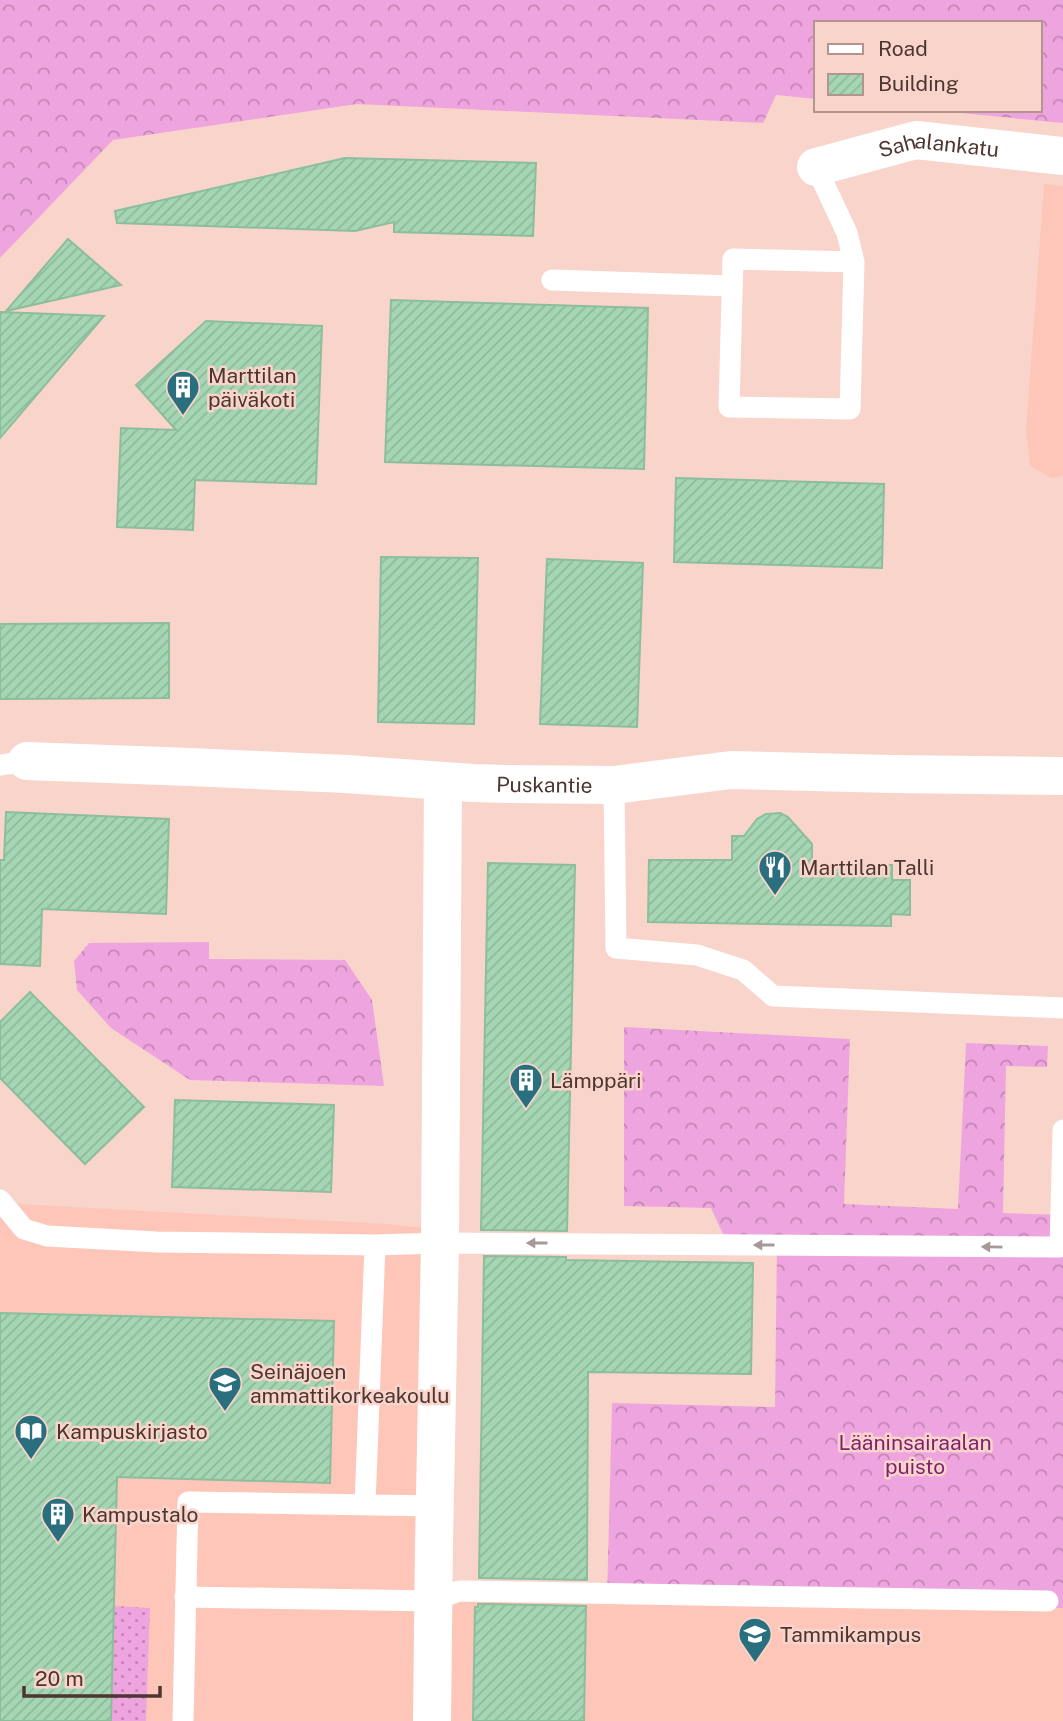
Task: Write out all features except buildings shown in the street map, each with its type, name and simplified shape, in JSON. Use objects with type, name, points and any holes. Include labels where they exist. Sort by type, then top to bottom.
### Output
[{"type":"street","name":"Sahalankatu","points":[[816,167],[916,140],[1063,156]]},
{"type":"street","name":"Puskantie","points":[[13,763],[346,774],[473,783],[614,785],[731,770],[1063,776]]},
{"type":"street","points":[[432,1721],[440,1242],[443,781]]},
{"type":"lane","points":[[816,167],[847,233],[853,262],[850,409],[729,407],[733,259],[853,262]]},
{"type":"lane","points":[[552,280],[732,286]]},
{"type":"lane","points":[[614,785],[616,948],[697,955],[743,970],[773,996],[1063,1008]]},
{"type":"lane","points":[[0,1200],[24,1229],[47,1236],[157,1241],[375,1245],[440,1242],[1060,1247],[1063,1130]]},
{"type":"lane","points":[[365,1505],[375,1245]]},
{"type":"lane","points":[[183,1721],[188,1502],[434,1507]]},
{"type":"lane","points":[[185,1597],[433,1601],[459,1591],[1048,1601]]},
{"type":"shaded area","points":[[1044,184],[1063,186],[1063,476],[1052,478],[1030,466],[1026,431]]},
{"type":"shaded area","name":"Seinäjoen ammattikorkeakoulu","points":[[0,1203],[387,1224],[452,1231],[449,1596],[1063,1608],[1063,1721],[0,1721]]},
{"type":"green space","points":[[0,0],[1063,0],[1063,123],[950,112],[1042,112],[1042,21],[814,21],[814,99],[776,95],[763,123],[357,104],[113,140],[0,258]]},
{"type":"green space","points":[[209,942],[209,959],[345,960],[372,1000],[384,1086],[190,1080],[111,1028],[77,990],[74,961],[89,943]]},
{"type":"green space","name":"Lääninsairaalan puisto","points":[[624,1027],[850,1039],[844,1204],[958,1209],[966,1043],[1048,1046],[1047,1067],[1006,1066],[1003,1213],[1063,1215],[1063,1608],[607,1599],[612,1403],[775,1407],[777,1246],[728,1245],[711,1208],[624,1206]]},
{"type":"green space","points":[[114,1606],[150,1608],[146,1721],[111,1721]]},
{"type":"place","name":"Marttilan päiväkoti","points":[[183,417]]},
{"type":"place","name":"Marttilan Talli","points":[[775,897]]},
{"type":"place","name":"Lämppäri","points":[[526,1110]]},
{"type":"place","name":"Seinäjoen ammattikorkeakoulu","points":[[225,1413]]},
{"type":"place","name":"Kampuskirjasto","points":[[31,1461]]},
{"type":"place","name":"Kampustalo","points":[[58,1544]]},
{"type":"place","name":"Tammikampus","points":[[755,1664]]}]
